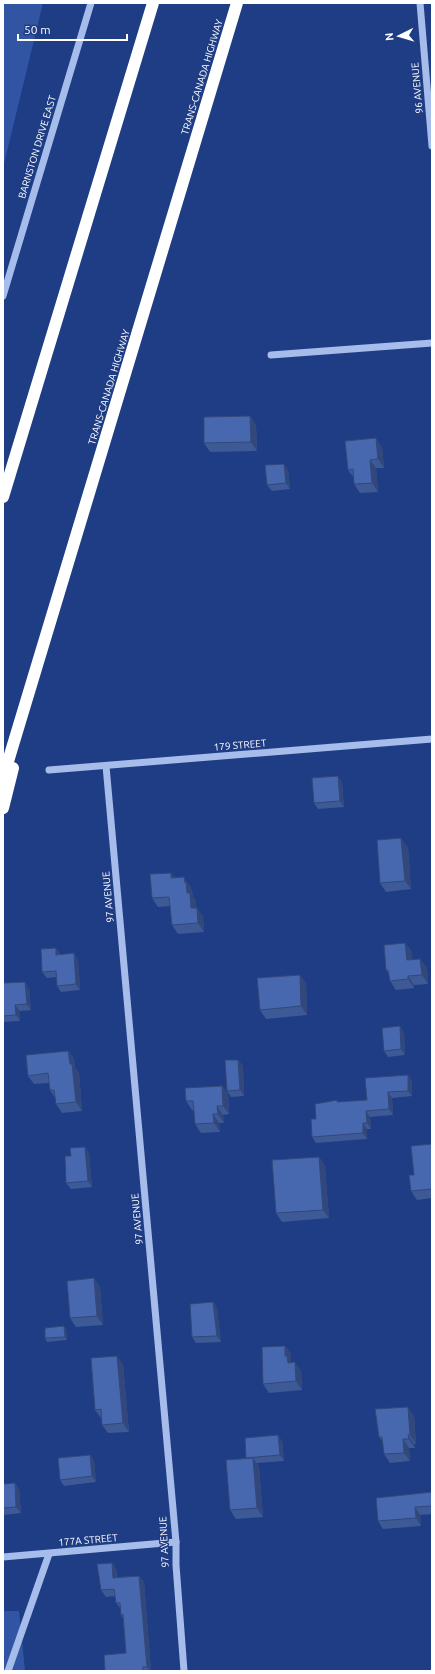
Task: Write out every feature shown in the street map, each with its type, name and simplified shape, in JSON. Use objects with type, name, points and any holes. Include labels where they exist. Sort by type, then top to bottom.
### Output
[{"type":"highway","points":[[3,497],[153,3]]},
{"type":"highway","name":"TRANS-CANADA HIGHWAY","points":[[3,778],[238,3]]},
{"type":"highway","points":[[3,808],[40,655]]},
{"type":"street","name":"BARNSTON DRIVE EAST","points":[[3,296],[91,3]]},
{"type":"street","name":"96 AVENUE","points":[[420,3],[432,146]]},
{"type":"street","points":[[271,355],[432,343]]},
{"type":"street","name":"179 STREET","points":[[50,770],[432,739]]},
{"type":"street","name":"97 AVENUE","points":[[106,766],[176,1542],[176,1565],[184,1671]]},
{"type":"street","name":"177A STREET","points":[[3,1557],[176,1542]]},
{"type":"street","points":[[8,1671],[49,1554]]},
{"type":"shaded area","points":[[3,3],[43,3],[3,168]]},
{"type":"shaded area","points":[[3,1611],[19,1611],[25,1671],[3,1671]]},
{"type":"building","points":[[250,416],[251,442],[204,443],[204,417]]},
{"type":"building","points":[[376,438],[378,459],[370,460],[372,483],[354,484],[353,469],[348,470],[345,441]]},
{"type":"building","points":[[284,464],[286,483],[267,485],[265,465]]},
{"type":"building","points":[[338,776],[340,801],[314,803],[312,778]]},
{"type":"building","points":[[401,838],[405,881],[380,883],[377,840]]},
{"type":"building","points":[[171,873],[171,878],[184,877],[187,893],[190,893],[191,908],[197,908],[198,923],[172,925],[169,897],[152,898],[150,874]]},
{"type":"building","points":[[405,943],[407,960],[420,959],[422,975],[408,976],[408,979],[390,981],[388,970],[386,970],[384,945]]},
{"type":"building","points":[[56,948],[56,955],[74,953],[76,984],[57,986],[56,971],[42,972],[41,949]]},
{"type":"building","points":[[300,975],[301,1006],[260,1010],[257,978]]},
{"type":"building","points":[[25,982],[27,1004],[15,1005],[16,1015],[3,1016],[3,983]]},
{"type":"building","points":[[400,1026],[401,1049],[384,1051],[382,1028]]},
{"type":"building","points":[[68,1051],[70,1064],[72,1064],[76,1102],[56,1104],[54,1090],[50,1090],[48,1073],[28,1076],[26,1055]]},
{"type":"building","points":[[225,1060],[238,1060],[240,1090],[227,1091]]},
{"type":"building","points":[[408,1075],[408,1091],[388,1092],[389,1109],[366,1111],[367,1123],[363,1123],[363,1133],[312,1137],[311,1119],[316,1119],[315,1104],[337,1100],[337,1102],[367,1100],[365,1078]]},
{"type":"building","points":[[222,1086],[223,1106],[217,1106],[218,1114],[213,1114],[214,1123],[195,1124],[193,1101],[186,1101],[185,1088]]},
{"type":"building","points":[[432,1144],[432,1189],[411,1191],[409,1175],[414,1175],[411,1146]]},
{"type":"building","points":[[85,1147],[88,1181],[66,1183],[65,1156],[71,1156],[70,1148]]},
{"type":"building","points":[[319,1157],[323,1210],[276,1213],[272,1160]]},
{"type":"building","points":[[94,1278],[97,1316],[70,1318],[67,1281]]},
{"type":"building","points":[[213,1302],[217,1336],[192,1337],[190,1304]]},
{"type":"building","points":[[64,1326],[65,1337],[45,1338],[45,1328]]},
{"type":"building","points":[[285,1346],[285,1356],[287,1356],[288,1363],[295,1362],[296,1381],[263,1384],[262,1347]]},
{"type":"building","points":[[117,1356],[123,1423],[102,1425],[101,1409],[95,1410],[91,1358]]},
{"type":"building","points":[[408,1407],[410,1435],[408,1435],[409,1439],[403,1439],[404,1453],[384,1454],[382,1437],[379,1437],[375,1409]]},
{"type":"building","points":[[278,1435],[280,1455],[246,1458],[245,1438]]},
{"type":"building","points":[[90,1455],[92,1476],[60,1480],[58,1458]]},
{"type":"building","points":[[253,1458],[257,1508],[230,1510],[226,1460]]},
{"type":"building","points":[[15,1483],[16,1507],[3,1508],[3,1484]]},
{"type":"building","points":[[432,1492],[432,1506],[415,1507],[416,1518],[378,1521],[376,1498]]},
{"type":"building","points":[[112,1563],[113,1578],[139,1576],[147,1667],[143,1667],[143,1671],[105,1671],[104,1655],[126,1653],[123,1614],[121,1615],[120,1603],[116,1603],[114,1589],[101,1590],[97,1564]]}]
